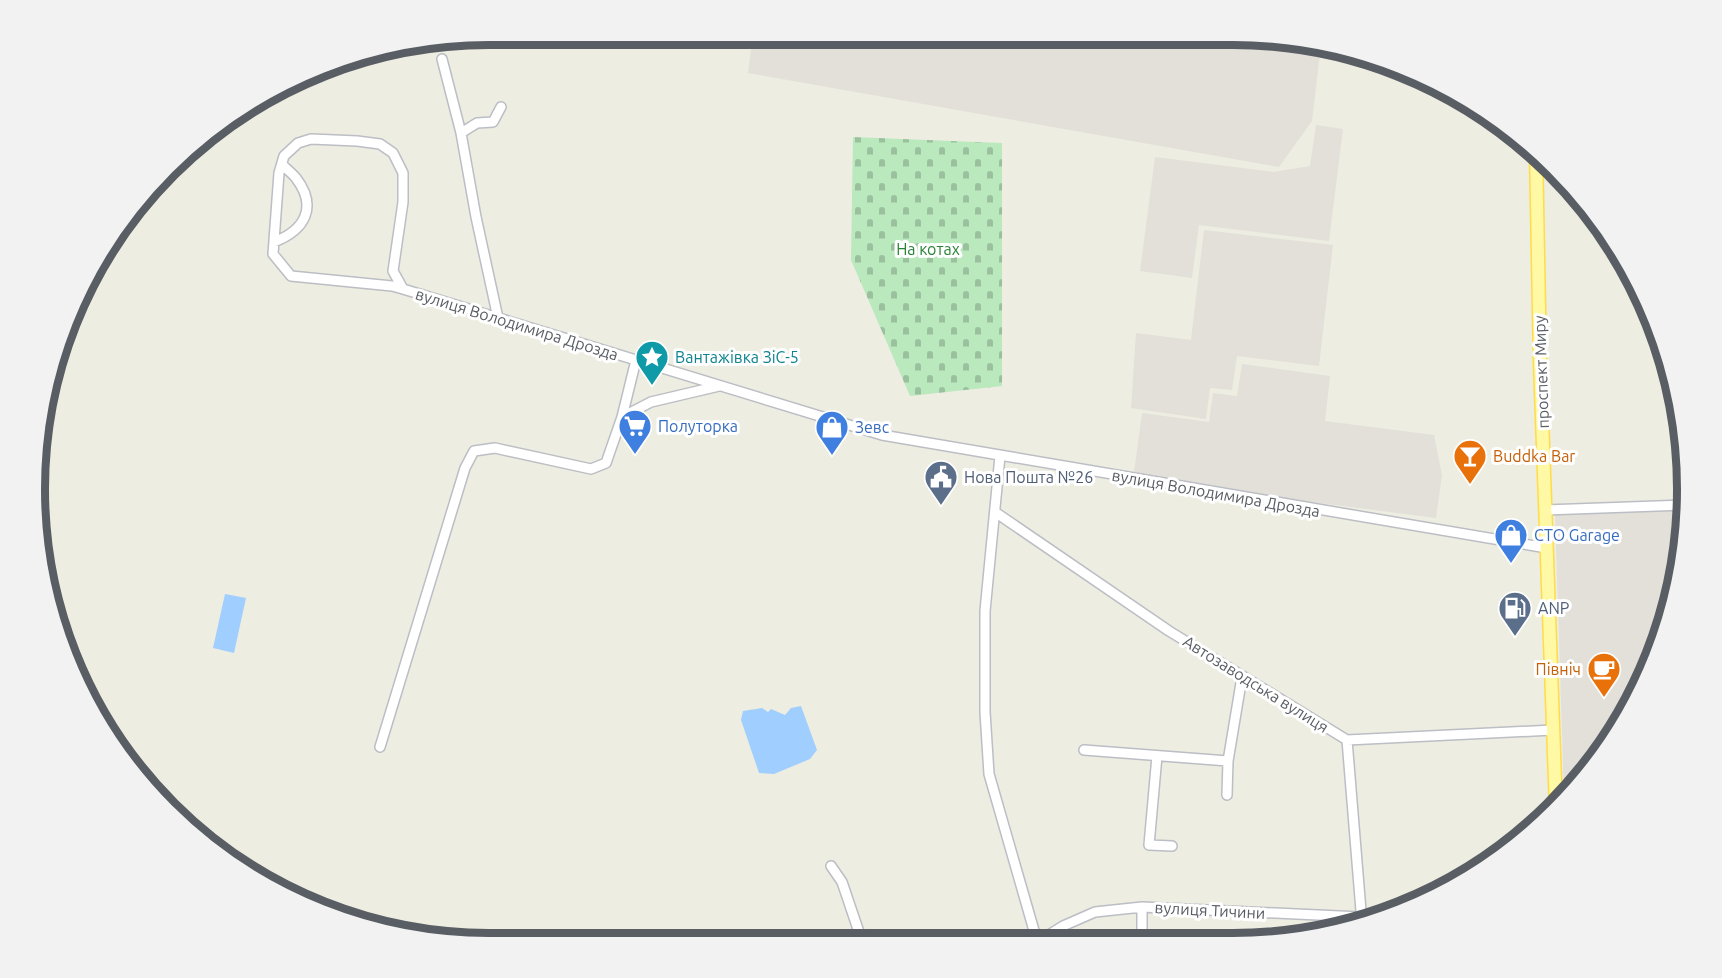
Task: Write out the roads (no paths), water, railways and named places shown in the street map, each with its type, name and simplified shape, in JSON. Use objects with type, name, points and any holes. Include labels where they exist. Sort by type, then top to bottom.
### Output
[{"type":"main road","name":"проспект Миру","points":[[1536,165],[1540,362],[1555,794]]},
{"type":"street","points":[[442,59],[461,133],[476,218],[498,318]]},
{"type":"street","points":[[461,133],[477,123],[493,122],[501,107]]},
{"type":"street","name":"вулиця Володимира Дрозда","points":[[403,289],[393,271],[403,202],[403,173],[393,153],[380,144],[357,141],[311,139],[298,142],[284,156],[279,173],[273,254],[291,276],[392,286],[882,435],[1546,548]]},
{"type":"street","points":[[274,242],[295,232],[307,209],[305,194],[296,178],[282,164]]},
{"type":"street","points":[[380,285],[389,278],[393,271]]},
{"type":"street","points":[[380,747],[465,468],[474,451],[495,448],[591,469],[606,463],[622,417],[636,360]]},
{"type":"street","points":[[622,417],[651,402],[720,386]]},
{"type":"street","points":[[1000,456],[985,611],[985,712],[989,774],[1036,933]]},
{"type":"street","points":[[1545,510],[1676,505]]},
{"type":"street","name":"Автозаводська вулиця","points":[[995,512],[1169,630],[1347,740],[1553,730]]},
{"type":"street","points":[[1227,795],[1228,761],[1242,677]]},
{"type":"street","points":[[1347,740],[1361,914]]},
{"type":"street","points":[[1084,750],[1228,761]]},
{"type":"street","points":[[1157,756],[1149,845],[1172,846]]},
{"type":"street","points":[[831,866],[842,882],[859,933]]},
{"type":"street","points":[[1142,907],[1142,933]]},
{"type":"street","name":"вулиця Тичини","points":[[1050,933],[1095,912],[1142,907],[1344,919]]},
{"type":"water","points":[[225,594],[246,598],[234,653],[213,648]]},
{"type":"water","points":[[801,706],[817,750],[810,759],[774,774],[759,773],[741,720],[743,711],[762,708],[768,712],[771,709],[785,715],[791,708]]},
{"type":"place","name":"Вантажівка ЗіС-5","points":[[652,386]]},
{"type":"place","name":"Полуторка","points":[[635,455]]},
{"type":"place","name":"Зевс","points":[[832,456]]},
{"type":"place","name":"Buddka Bar","points":[[1470,485]]},
{"type":"place","name":"Нова Пошта №26","points":[[941,506]]},
{"type":"place","name":"СТО Garage","points":[[1511,564]]},
{"type":"place","name":"ANP","points":[[1515,637]]},
{"type":"place","name":"Північ","points":[[1604,698]]},
{"type":"park label","name":"На котах","points":[[928,249]]}]
